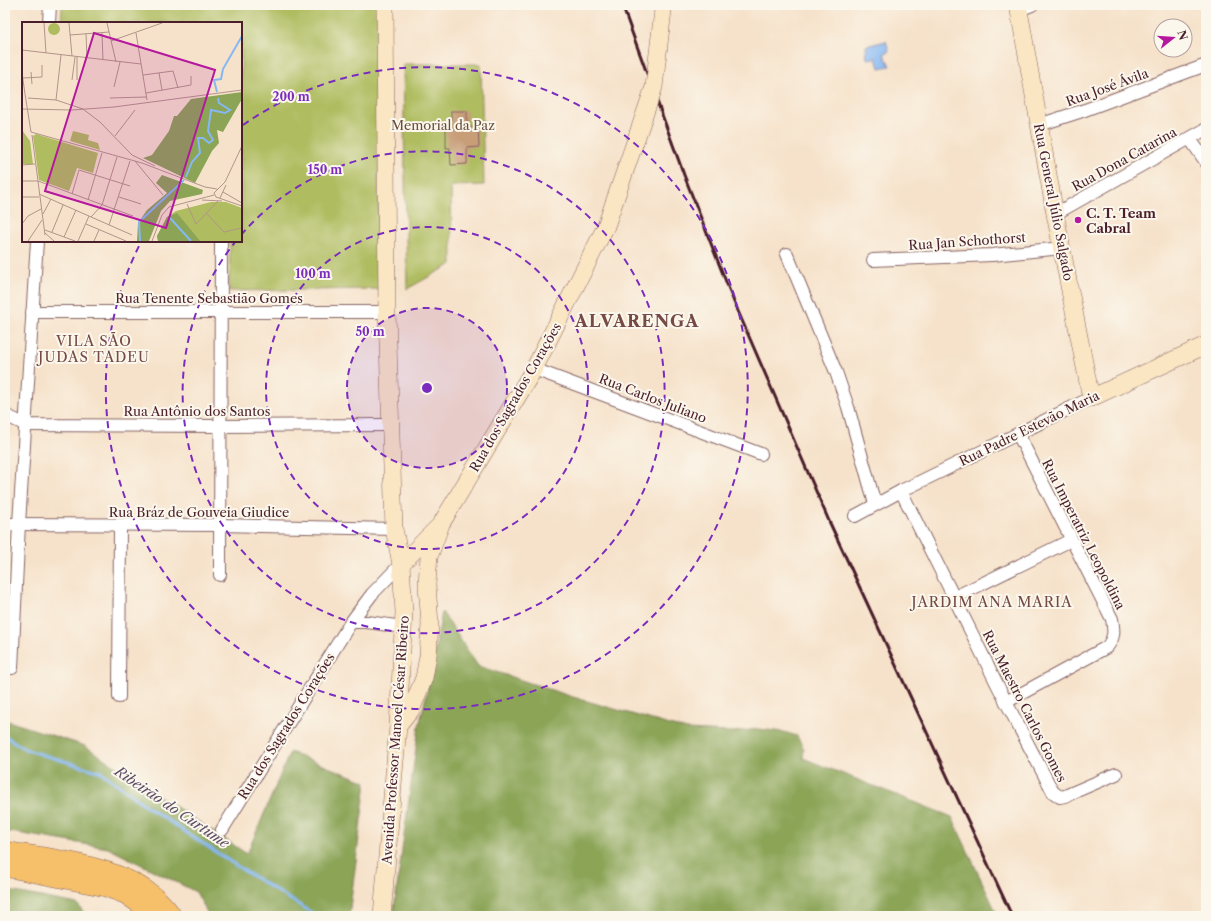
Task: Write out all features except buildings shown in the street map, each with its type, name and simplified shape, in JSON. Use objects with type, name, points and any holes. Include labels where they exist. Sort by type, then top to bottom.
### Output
[{"type":"main road","name":"Avenida Professor Manoel César Ribeiro","points":[[382,916],[398,726],[404,612],[401,564],[394,529],[386,312],[385,5]]},
{"type":"main road","name":"Rua General Júlio Salgado","points":[[1023,7],[1039,125],[1091,398]]},
{"type":"main road","name":"Rua dos Sagrados Corações","points":[[441,524],[534,369],[606,226],[654,87],[663,8]]},
{"type":"main road","name":"Rua Padre Estevão Maria","points":[[1091,398],[1206,345]]},
{"type":"main road","points":[[401,564],[441,524]]},
{"type":"main road","points":[[398,726],[411,710],[418,696],[424,678],[428,656],[430,624],[427,585],[429,558],[441,524]]},
{"type":"main road","points":[[403,627],[430,624]]},
{"type":"main road","points":[[5,851],[79,863],[133,881],[156,897],[172,916]]},
{"type":"main road","points":[[5,867],[106,887],[125,894],[144,907],[152,916]]},
{"type":"street","points":[[49,22],[50,5]]},
{"type":"street","name":"Rua José Ávila","points":[[1039,125],[1085,110],[1206,65]]},
{"type":"street","name":"Rua Dona Catarina","points":[[1055,214],[1206,129]]},
{"type":"street","points":[[1190,139],[1206,162]]},
{"type":"street","points":[[12,668],[19,524],[37,242]]},
{"type":"street","points":[[220,575],[221,242]]},
{"type":"street","name":"Rua Jan Schothorst","points":[[873,260],[992,254],[1062,248]]},
{"type":"street","points":[[787,254],[836,372],[848,407],[875,504]]},
{"type":"street","name":"Rua Tenente Sebastião Gomes","points":[[32,312],[386,312]]},
{"type":"street","name":"Rua Carlos Juliano","points":[[534,369],[761,454]]},
{"type":"street","name":"Rua Padre Estevão Maria","points":[[855,516],[901,491],[1091,398]]},
{"type":"street","name":"Rua Antônio dos Santos","points":[[5,415],[26,425],[391,425]]},
{"type":"street","name":"Rua Imperatriz Leopoldina","points":[[1006,702],[1107,647],[1112,641],[1114,630],[1112,619],[1018,434]]},
{"type":"street","name":"Rua Maestro Carlos Gomes","points":[[901,491],[1006,702],[1053,792],[1060,797],[1066,796],[1116,774]]},
{"type":"street","name":"Rua Bráz de Gouveia Giudice","points":[[5,524],[220,525],[394,529]]},
{"type":"street","points":[[119,697],[120,525]]},
{"type":"street","points":[[955,597],[1071,540]]},
{"type":"street","name":"Rua dos Sagrados Corações","points":[[222,830],[351,622],[372,594],[401,564]]},
{"type":"street","points":[[351,622],[367,622],[403,627]]},
{"type":"green space","points":[[62,5],[378,5],[379,289],[229,291],[230,242],[242,242],[242,22],[61,22]]},
{"type":"green space","name":"Memorial da Paz","points":[[403,64],[481,64],[484,185],[451,186],[452,264],[407,289]]},
{"type":"green space","points":[[442,612],[478,666],[573,697],[687,730],[732,732],[759,729],[784,732],[797,736],[804,749],[803,758],[952,817],[998,916],[393,916],[419,726],[429,683]]},
{"type":"green space","points":[[5,720],[85,746],[247,854],[290,752],[366,782],[349,916],[209,916],[196,892],[108,848],[5,831]]},
{"type":"green space","points":[[5,890],[77,904],[87,916],[5,916]]},
{"type":"water","points":[[886,41],[889,51],[884,54],[890,66],[879,68],[876,58],[867,59],[866,46]]},
{"type":"waterway","name":"Ribeirão do Curtume","points":[[5,736],[27,750],[101,772],[149,808],[246,872],[317,916]]},
{"type":"railway","points":[[622,5],[684,175],[734,302],[829,521],[1012,916]]},
{"type":"place","name":"C. T. Team Cabral","points":[[1078,220]]},
{"type":"district","name":"ALVARENGA","points":[[637,321]]},
{"type":"district","name":"VILA SÃO JUDAS TADEU","points":[[94,350]]},
{"type":"district","name":"JARDIM ANA MARIA","points":[[992,602]]}]
